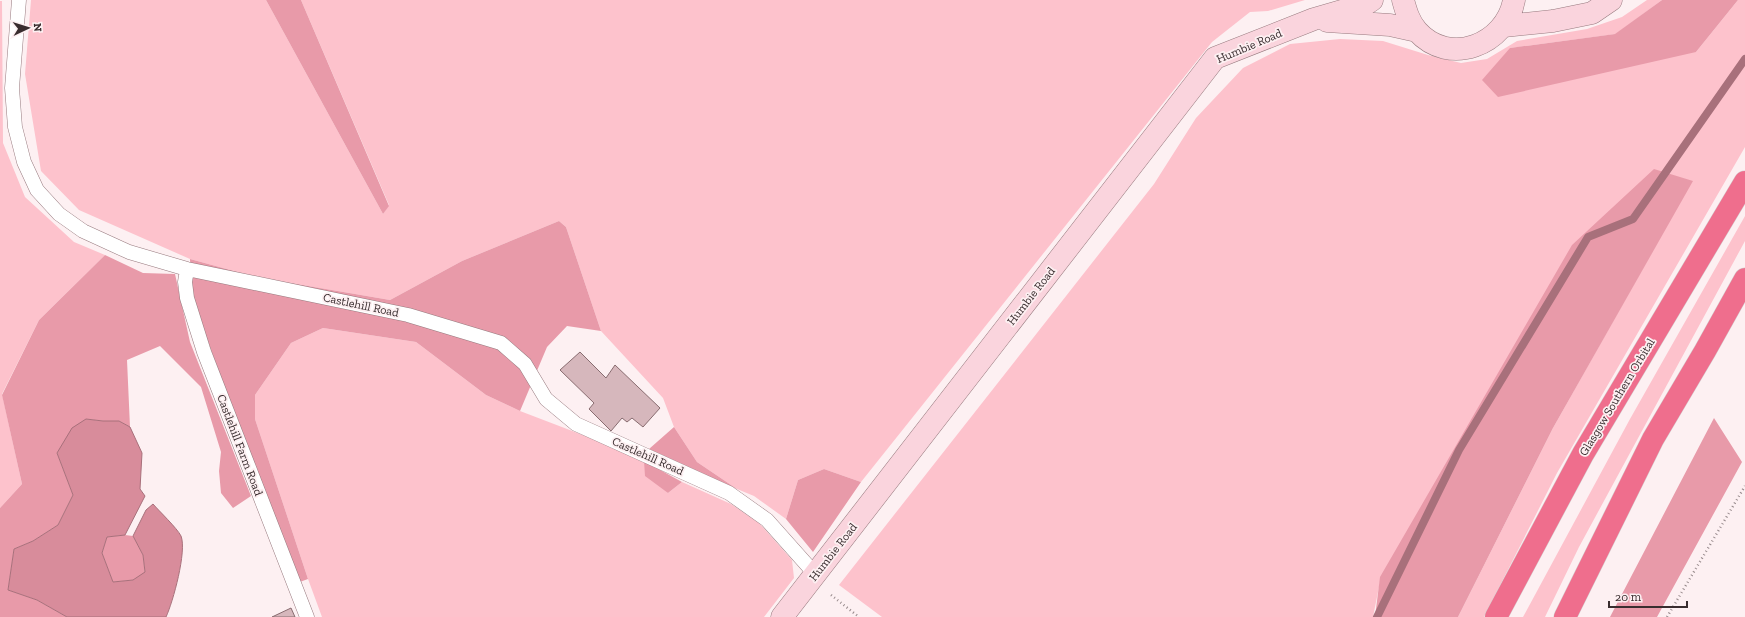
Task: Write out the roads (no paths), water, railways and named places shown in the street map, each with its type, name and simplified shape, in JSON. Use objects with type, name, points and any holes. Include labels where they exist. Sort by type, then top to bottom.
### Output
[{"type":"highway","name":"Glasgow Southern Orbital","points":[[1496,617],[1583,454],[1745,182]]},
{"type":"highway","points":[[1565,617],[1653,439],[1705,351],[1745,279]]},
{"type":"street","name":"Humbie Road","points":[[782,617],[1215,58],[1314,20],[1366,4],[1372,0]]},
{"type":"street","name":"Humbie Road","points":[[1402,0],[1407,16],[1417,31],[1430,41],[1445,47],[1462,49],[1478,46],[1492,38],[1504,26],[1512,10],[1514,0]]},
{"type":"street","points":[[1504,26],[1554,21],[1592,13],[1611,0]]},
{"type":"street","name":"Humbie Road","points":[[1314,20],[1390,25],[1417,31]]},
{"type":"lane","name":"Castlehill Road","points":[[19,0],[12,88],[15,127],[24,162],[37,190],[59,214],[83,232],[129,252],[187,269],[408,315],[501,343],[525,364],[546,399],[576,424],[729,493],[767,520],[814,577]]},
{"type":"lane","name":"Castlehill Farm Road","points":[[187,269],[185,282],[187,298],[204,352],[307,617]]},
{"type":"waterway","points":[[1377,617],[1459,450],[1588,237],[1633,219],[1745,59]]}]
